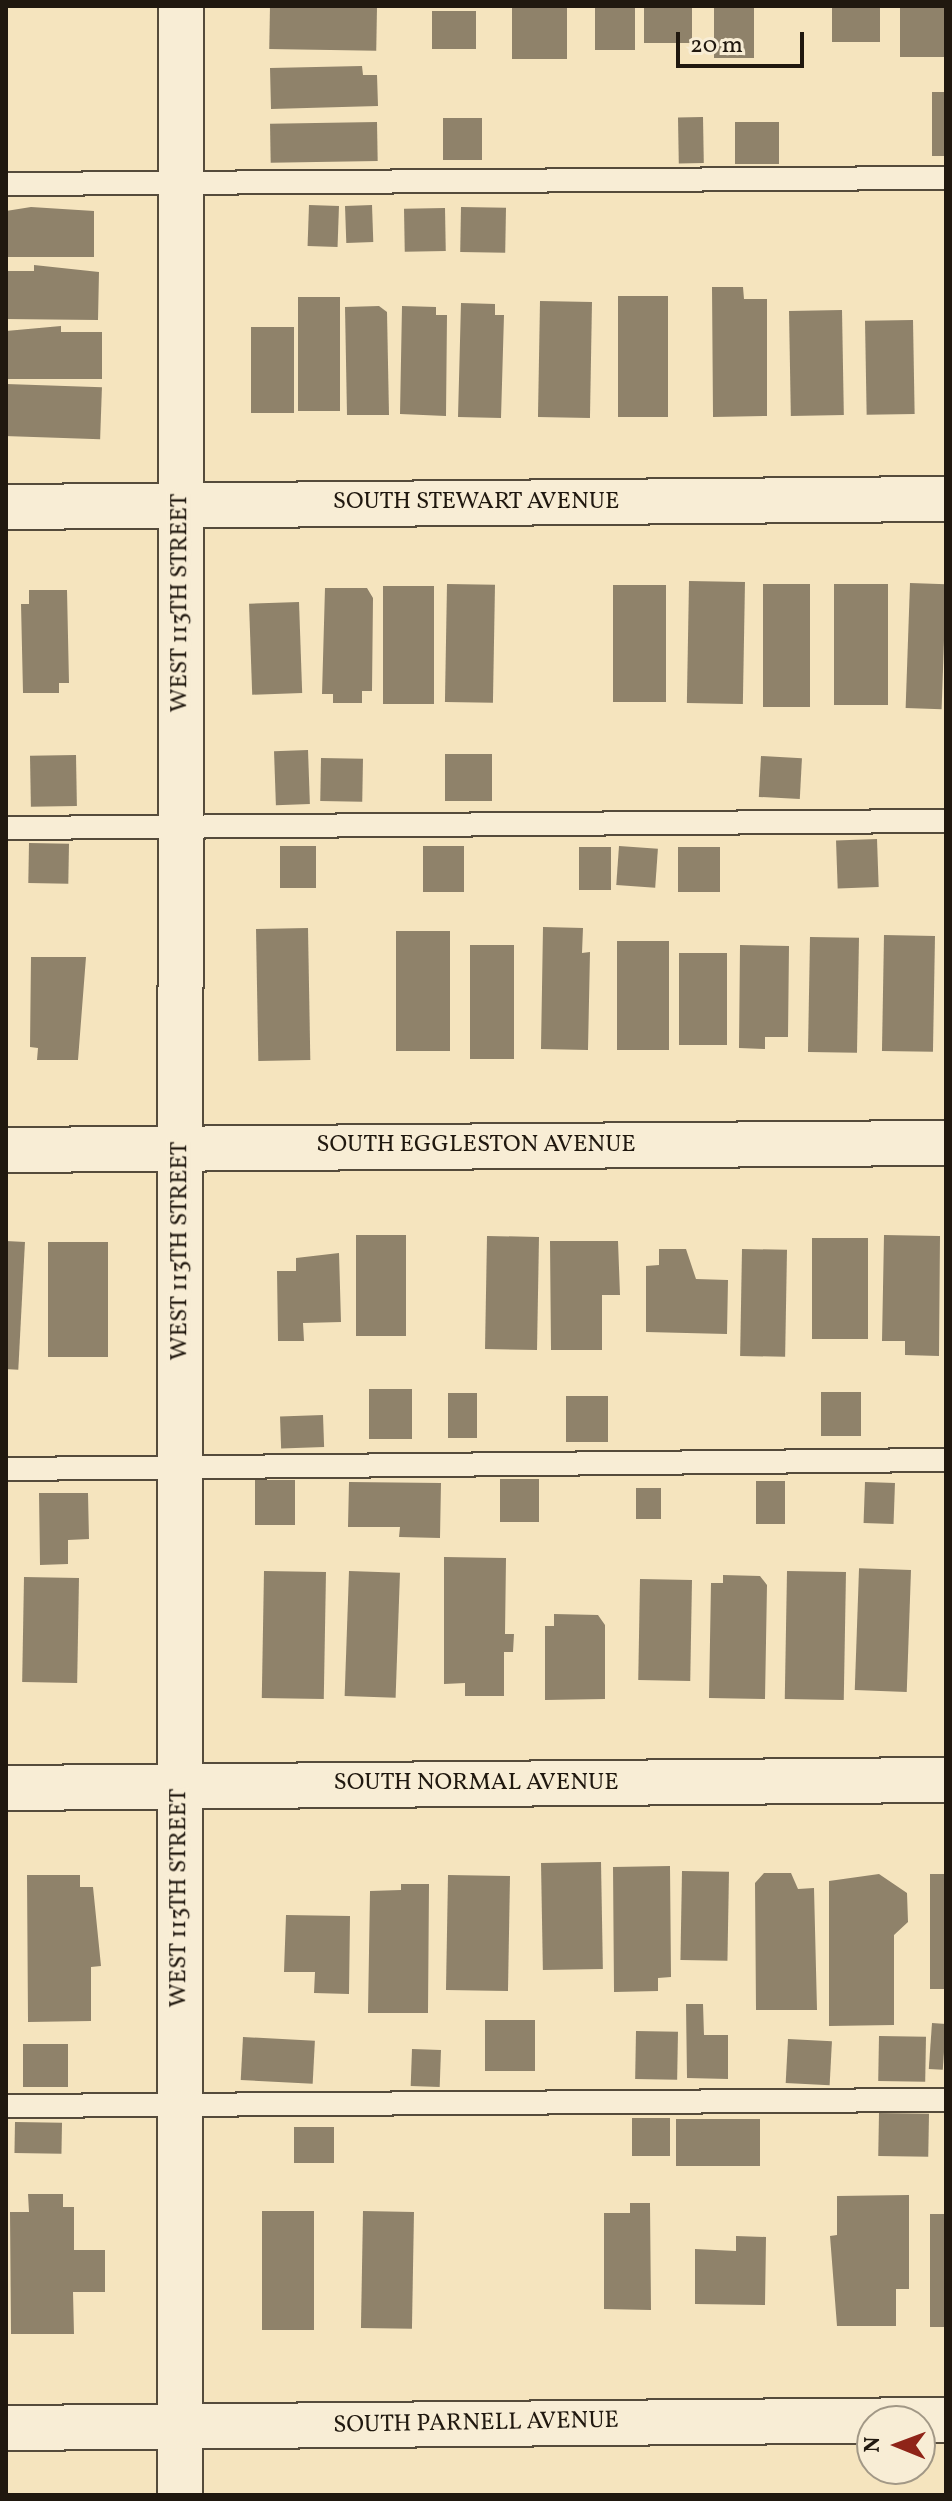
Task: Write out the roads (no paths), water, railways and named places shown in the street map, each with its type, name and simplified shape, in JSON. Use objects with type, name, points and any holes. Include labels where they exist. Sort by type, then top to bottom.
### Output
[{"type":"street","name":"WEST 113TH STREET","points":[[180,2495],[181,6]]},
{"type":"street","name":"SOUTH STEWART AVENUE","points":[[6,507],[946,499]]},
{"type":"street","name":"SOUTH EGGLESTON AVENUE","points":[[6,1150],[946,1143]]},
{"type":"street","name":"SOUTH NORMAL AVENUE","points":[[6,1788],[946,1780]]},
{"type":"street","name":"SOUTH PARNELL AVENUE","points":[[6,2428],[946,2420]]},
{"type":"lane","points":[[6,184],[946,178]]},
{"type":"lane","points":[[6,828],[946,821]]},
{"type":"lane","points":[[6,1469],[946,1460]]},
{"type":"lane","points":[[6,2106],[946,2100]]}]
